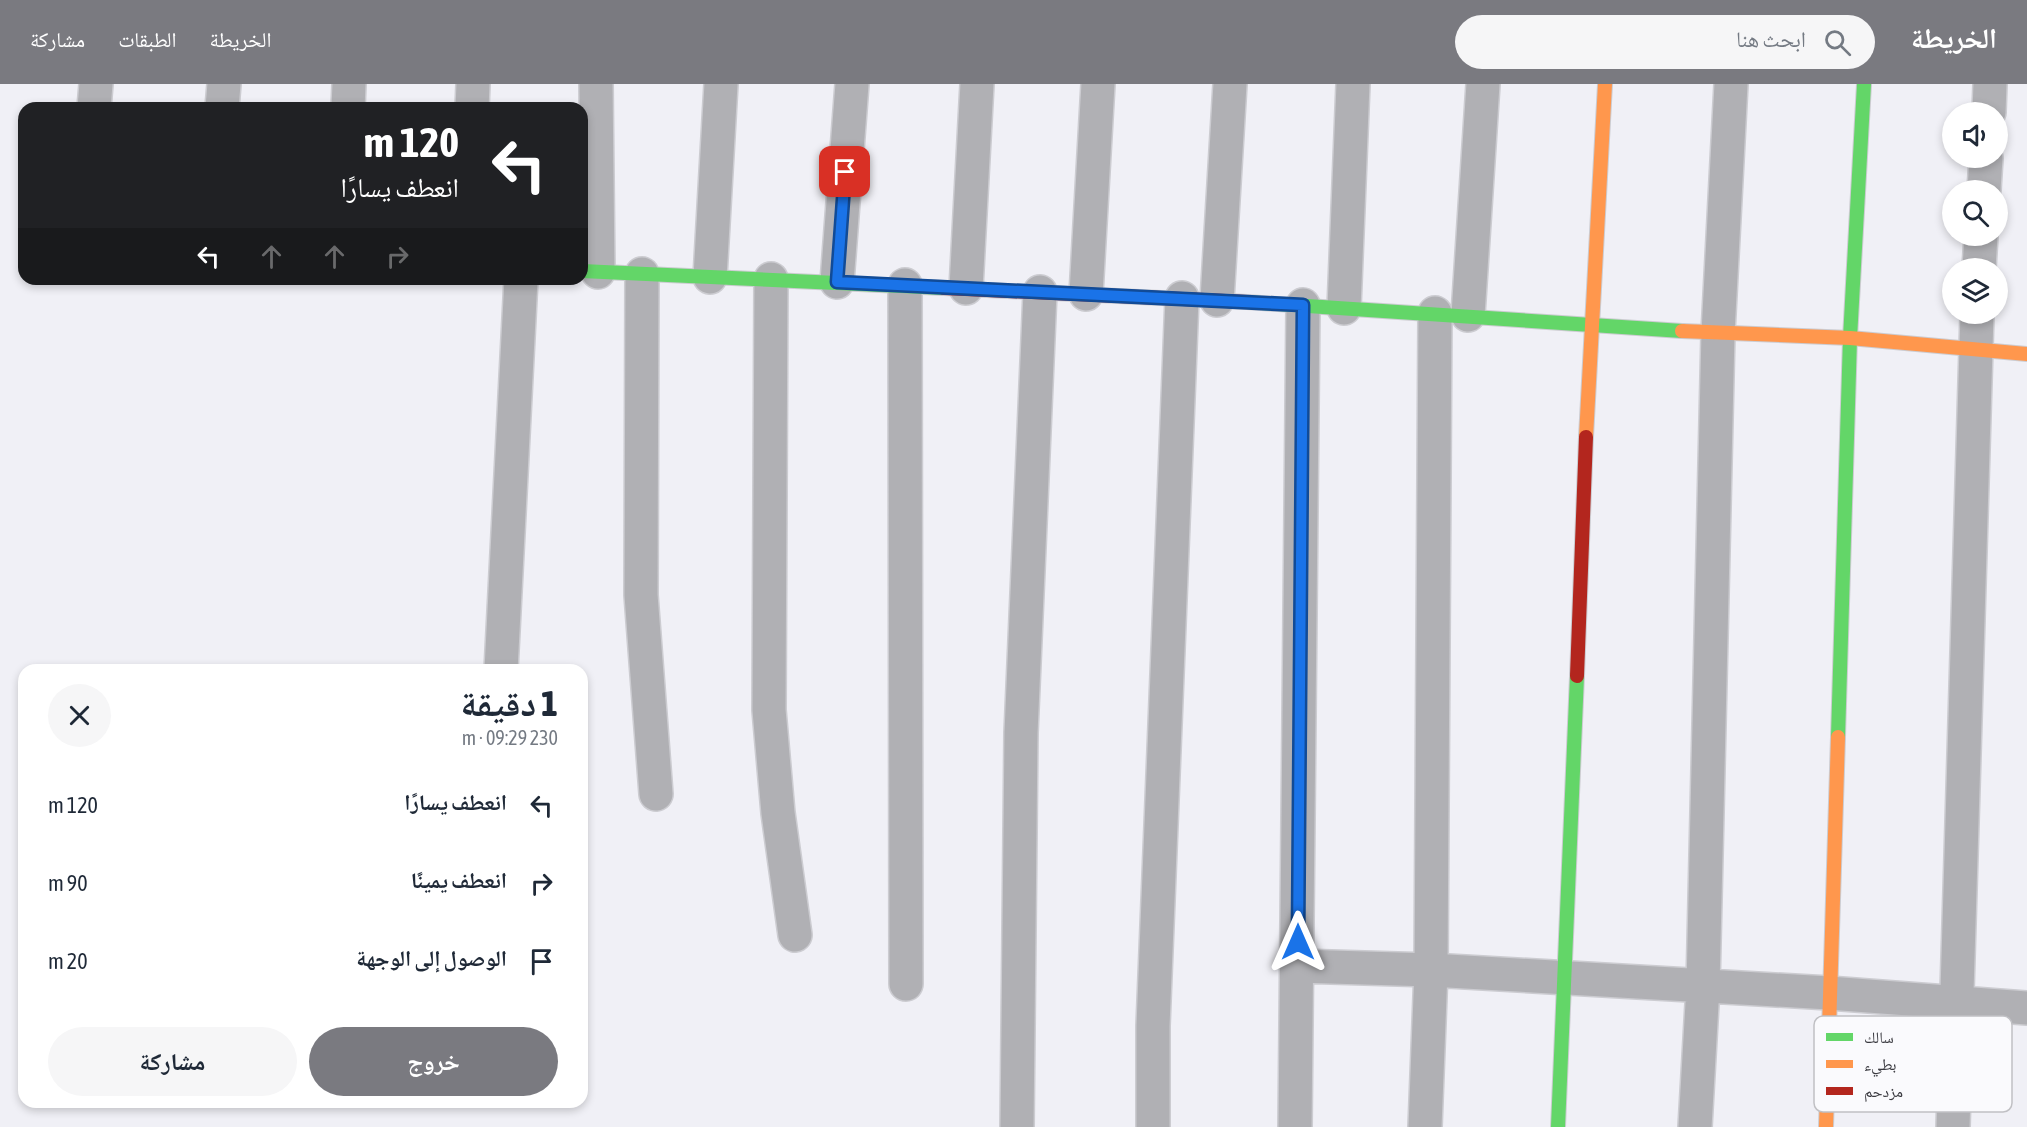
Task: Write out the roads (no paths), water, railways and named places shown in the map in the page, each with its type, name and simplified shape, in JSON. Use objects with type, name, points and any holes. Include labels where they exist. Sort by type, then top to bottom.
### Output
[{"type":"street","points":[[94,102],[96,84]]},
{"type":"street","points":[[222,102],[224,84]]},
{"type":"street","points":[[348,102],[349,84]]},
{"type":"street","points":[[472,102],[473,84]]},
{"type":"street","points":[[596,84],[590,272],[1182,298],[1718,333],[1850,338],[2027,354]]},
{"type":"street","points":[[710,277],[722,84]]},
{"type":"street","points":[[837,282],[852,84]]},
{"type":"street","points":[[966,288],[977,84]]},
{"type":"street","points":[[1086,294],[1098,84]]},
{"type":"street","points":[[1217,300],[1230,84]]},
{"type":"street","points":[[1344,308],[1353,84]]},
{"type":"street","points":[[1468,315],[1483,84]]},
{"type":"street","points":[[1558,1127],[1566,978],[1590,324],[1605,84]]},
{"type":"street","points":[[1695,1127],[1703,986],[1718,333],[1731,84]]},
{"type":"street","points":[[1828,1016],[1850,338],[1863,84]]},
{"type":"street","points":[[1989,102],[1990,84]]},
{"type":"street","points":[[642,274],[641,595],[656,794]]},
{"type":"street","points":[[771,279],[769,710],[778,813],[795,935]]},
{"type":"street","points":[[501,664],[521,285]]},
{"type":"street","points":[[905,285],[906,984]]},
{"type":"street","points":[[1017,1127],[1021,733],[1040,292]]},
{"type":"street","points":[[1153,1127],[1153,1026],[1182,298]]},
{"type":"street","points":[[1295,1127],[1303,305]]},
{"type":"street","points":[[1425,1127],[1431,970],[1435,313]]},
{"type":"street","points":[[1956,1016],[1976,324]]},
{"type":"street","points":[[1298,966],[1431,970],[1829,993],[2027,1008]]},
{"type":"street","points":[[1826,1112],[1826,1127]]},
{"type":"street","points":[[1953,1112],[1953,1127]]}]
